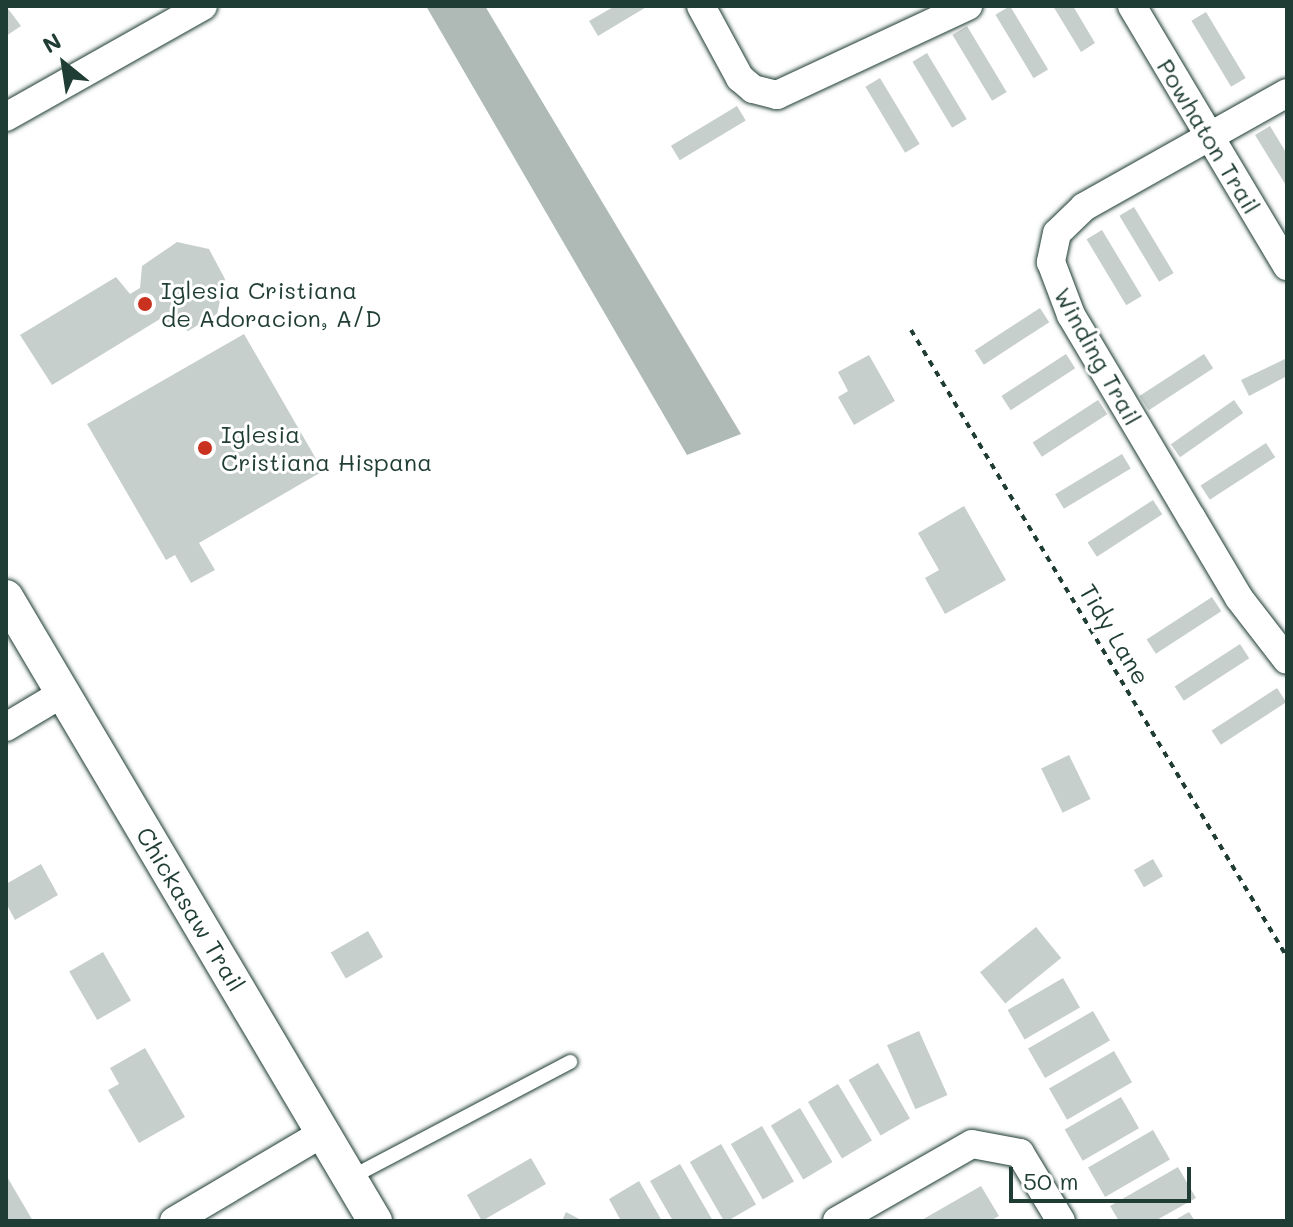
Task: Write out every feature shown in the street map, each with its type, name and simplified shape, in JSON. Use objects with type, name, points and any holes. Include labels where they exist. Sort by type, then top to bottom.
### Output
[{"type":"street","points":[[6,117],[203,6]]},
{"type":"street","points":[[701,6],[740,78],[753,89],[777,95],[968,6]]},
{"type":"street","name":"Powhaton Trail","points":[[1132,6],[1287,266]]},
{"type":"street","name":"Winding Trail","points":[[1287,93],[1084,207],[1057,233],[1051,262],[1071,315],[1183,504],[1239,598],[1287,660]]},
{"type":"street","name":"Chickasaw Trail","points":[[6,597],[375,1221]]},
{"type":"street","points":[[6,727],[63,693]]},
{"type":"street","points":[[174,1221],[323,1133]]},
{"type":"street","points":[[837,1221],[972,1144],[1020,1153],[1061,1221]]},
{"type":"lane","points":[[350,1178],[570,1062]]},
{"type":"path","name":"Tidy Lane","points":[[911,330],[1287,957]]},
{"type":"shaded area","points":[[426,6],[485,6],[741,434],[687,455]]},
{"type":"building","points":[[6,6],[21,26],[6,36]]},
{"type":"building","points":[[615,6],[648,6],[598,36],[589,21]]},
{"type":"building","points":[[1010,6],[1048,69],[1034,78],[995,15]]},
{"type":"building","points":[[1053,6],[1073,6],[1095,43],[1081,52]]},
{"type":"building","points":[[1206,12],[1246,78],[1231,87],[1191,21]]},
{"type":"building","points":[[967,26],[1007,92],[992,101],[952,35]]},
{"type":"building","points":[[927,53],[967,119],[952,128],[912,62]]},
{"type":"building","points":[[880,78],[920,144],[905,153],[865,87]]},
{"type":"building","points":[[737,106],[746,121],[680,160],[671,146]]},
{"type":"building","points":[[1270,126],[1287,154],[1287,187],[1255,135]]},
{"type":"building","points":[[1134,207],[1174,273],[1159,282],[1119,216]]},
{"type":"building","points":[[1102,230],[1142,296],[1126,305],[1087,239]]},
{"type":"building","name":"Iglesia Cristiana de Adoracion, A/D","points":[[177,242],[209,249],[225,279],[217,314],[188,331],[160,319],[52,385],[20,335],[116,277],[130,294],[140,288],[142,266]]},
{"type":"building","points":[[1040,308],[1049,322],[984,365],[975,350]]},
{"type":"building","name":"Iglesia Cristiana Hispana","points":[[244,334],[323,471],[199,543],[215,570],[191,583],[175,555],[166,560],[87,424]]},
{"type":"building","points":[[1066,354],[1075,368],[1011,410],[1001,396]]},
{"type":"building","points":[[1204,354],[1213,368],[1149,410],[1139,396]]},
{"type":"building","points":[[869,355],[895,401],[854,425],[838,397],[848,391],[838,372]]},
{"type":"building","points":[[1287,358],[1287,376],[1249,396],[1241,380]]},
{"type":"building","points":[[1098,400],[1107,414],[1042,457],[1033,442]]},
{"type":"building","points":[[1234,400],[1243,413],[1180,457],[1171,444]]},
{"type":"building","points":[[1266,443],[1275,457],[1210,500],[1201,485]]},
{"type":"building","points":[[1122,454],[1131,469],[1064,509],[1055,494]]},
{"type":"building","points":[[1153,500],[1162,514],[1097,557],[1088,542]]},
{"type":"building","points":[[964,506],[1006,580],[945,614],[925,578],[939,570],[918,533]]},
{"type":"building","points":[[1212,597],[1221,611],[1156,654],[1147,639]]},
{"type":"building","points":[[1240,644],[1249,658],[1184,701],[1175,686]]},
{"type":"building","points":[[1277,688],[1286,702],[1221,745],[1212,730]]},
{"type":"building","points":[[1069,755],[1090,799],[1063,813],[1041,769]]},
{"type":"building","points":[[1153,859],[1163,876],[1144,887],[1134,870]]},
{"type":"building","points":[[41,864],[58,895],[15,920],[6,903],[6,884]]},
{"type":"building","points":[[1036,927],[1061,958],[1005,1003],[980,972]]},
{"type":"building","points":[[368,931],[383,957],[346,978],[331,952]]},
{"type":"building","points":[[103,952],[131,1000],[97,1020],[69,972]]},
{"type":"building","points":[[1063,978],[1080,1007],[1025,1039],[1008,1010]]},
{"type":"building","points":[[1093,1011],[1110,1040],[1045,1078],[1028,1048]]},
{"type":"building","points":[[919,1031],[947,1095],[915,1109],[887,1045]]},
{"type":"building","points":[[145,1048],[185,1117],[139,1143],[108,1090],[119,1084],[110,1068]]},
{"type":"building","points":[[1114,1051],[1132,1082],[1067,1120],[1049,1088]]},
{"type":"building","points":[[878,1063],[910,1118],[881,1135],[849,1080]]},
{"type":"building","points":[[838,1084],[872,1141],[842,1159],[808,1102]]},
{"type":"building","points":[[1121,1097],[1139,1128],[1083,1161],[1065,1130]]},
{"type":"building","points":[[800,1108],[832,1162],[803,1180],[771,1126]]},
{"type":"building","points":[[762,1126],[794,1181],[763,1199],[731,1144]]},
{"type":"building","points":[[1153,1130],[1170,1159],[1105,1197],[1088,1168]]},
{"type":"building","points":[[721,1144],[756,1205],[724,1221],[690,1162]]},
{"type":"building","points":[[531,1158],[546,1184],[482,1221],[467,1195]]},
{"type":"building","points":[[680,1164],[713,1221],[673,1221],[650,1181]]},
{"type":"building","points":[[1178,1167],[1196,1198],[1155,1221],[1119,1221],[1110,1206]]},
{"type":"building","points":[[6,1175],[33,1221],[6,1221]]},
{"type":"building","points":[[639,1181],[662,1221],[621,1221],[609,1199]]},
{"type":"building","points":[[981,1186],[999,1216],[990,1221],[920,1221]]},
{"type":"building","points":[[566,1212],[583,1221],[562,1221]]},
{"type":"building","points":[[1189,1212],[1195,1221],[1173,1221]]},
{"type":"place","name":"Iglesia Cristiana de Adoracion, A/D","points":[[145,304]]},
{"type":"place","name":"Iglesia Cristiana Hispana","points":[[205,448]]}]
